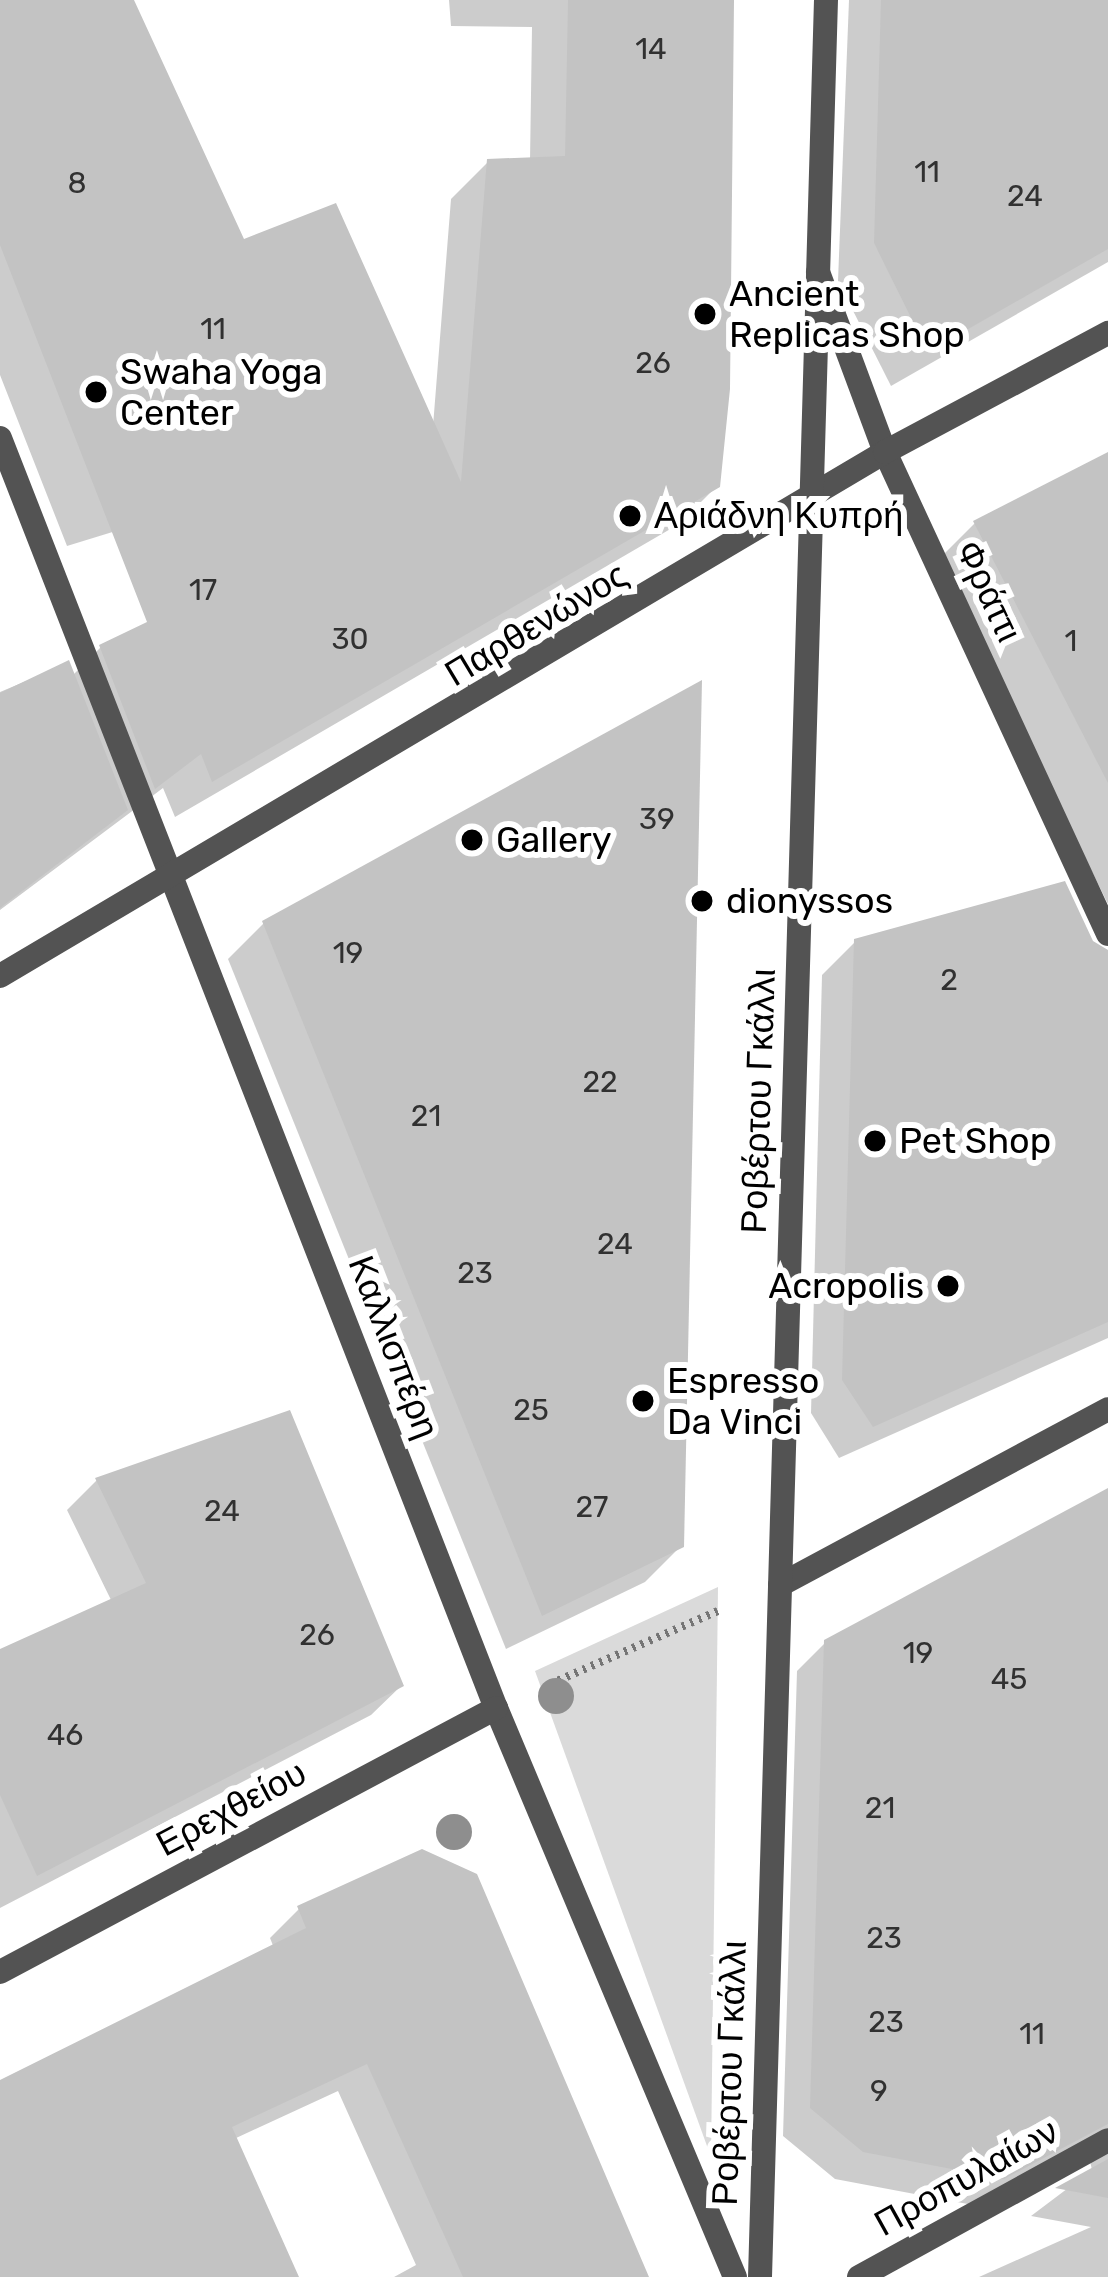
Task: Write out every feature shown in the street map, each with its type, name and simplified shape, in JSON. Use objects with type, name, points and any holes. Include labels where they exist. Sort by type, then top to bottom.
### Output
[{"type":"street","name":"Ροβέρτου Γκάλλι","points":[[760,2277],[826,0]]},
{"type":"street","name":"Φράττι","points":[[818,272],[885,452],[1108,934]]},
{"type":"street","name":"Παρθενώνος","points":[[0,976],[172,881],[811,502],[885,452],[1108,333]]},
{"type":"street","name":"Καλλισπέρη","points":[[0,438],[496,1708],[735,2277]]},
{"type":"street","points":[[780,1585],[1108,1408]]},
{"type":"street","name":"Ερεχθείου","points":[[0,1972],[496,1708]]},
{"type":"street","name":"Προπυλαίων","points":[[859,2277],[1108,2140]]},
{"type":"path","points":[[496,1708],[780,1585]]},
{"type":"shaded area","points":[[718,1587],[711,2157],[535,1671]]},
{"type":"building","points":[[0,0],[134,0],[244,239],[336,203],[461,482],[487,159],[565,156],[568,0],[734,0],[730,389],[720,487],[212,782],[201,754],[155,789],[99,645],[147,622],[0,245]]},
{"type":"building","points":[[881,0],[1108,0],[1108,249],[928,352],[874,243]]},
{"type":"building","points":[[1108,452],[1108,783],[973,521]]},
{"type":"building","points":[[69,660],[128,810],[0,908],[0,693]]},
{"type":"building","points":[[702,680],[684,1547],[542,1616],[262,921]]},
{"type":"building","points":[[1065,881],[1093,941],[1108,950],[1108,1322],[873,1427],[842,1380],[854,939]]},
{"type":"building","points":[[290,1410],[404,1686],[37,1876],[0,1795],[0,1649],[146,1583],[95,1478]]},
{"type":"building","points":[[1108,1488],[1108,2124],[1004,2179],[863,2152],[810,2108],[824,1640]]},
{"type":"building","points":[[422,1849],[477,1874],[649,2277],[463,2277],[367,2064],[232,2127],[299,2277],[0,2277],[0,2080],[306,1928],[297,1906]]},
{"type":"building","points":[[1108,2159],[1108,2198],[1055,2188]]},
{"type":"place","name":"Ancient Replicas Shop","points":[[705,314]]},
{"type":"place","name":"Swaha Yoga Center","points":[[96,392]]},
{"type":"place","name":"Αριάδνη Κυπρή","points":[[630,516]]},
{"type":"place","name":"Gallery","points":[[472,840]]},
{"type":"place","name":"dionyssos","points":[[702,901]]},
{"type":"place","name":"Pet Shop","points":[[875,1141]]},
{"type":"place","name":"Acropolis","points":[[948,1286]]},
{"type":"place","name":"Espresso Da Vinci","points":[[643,1401]]}]
